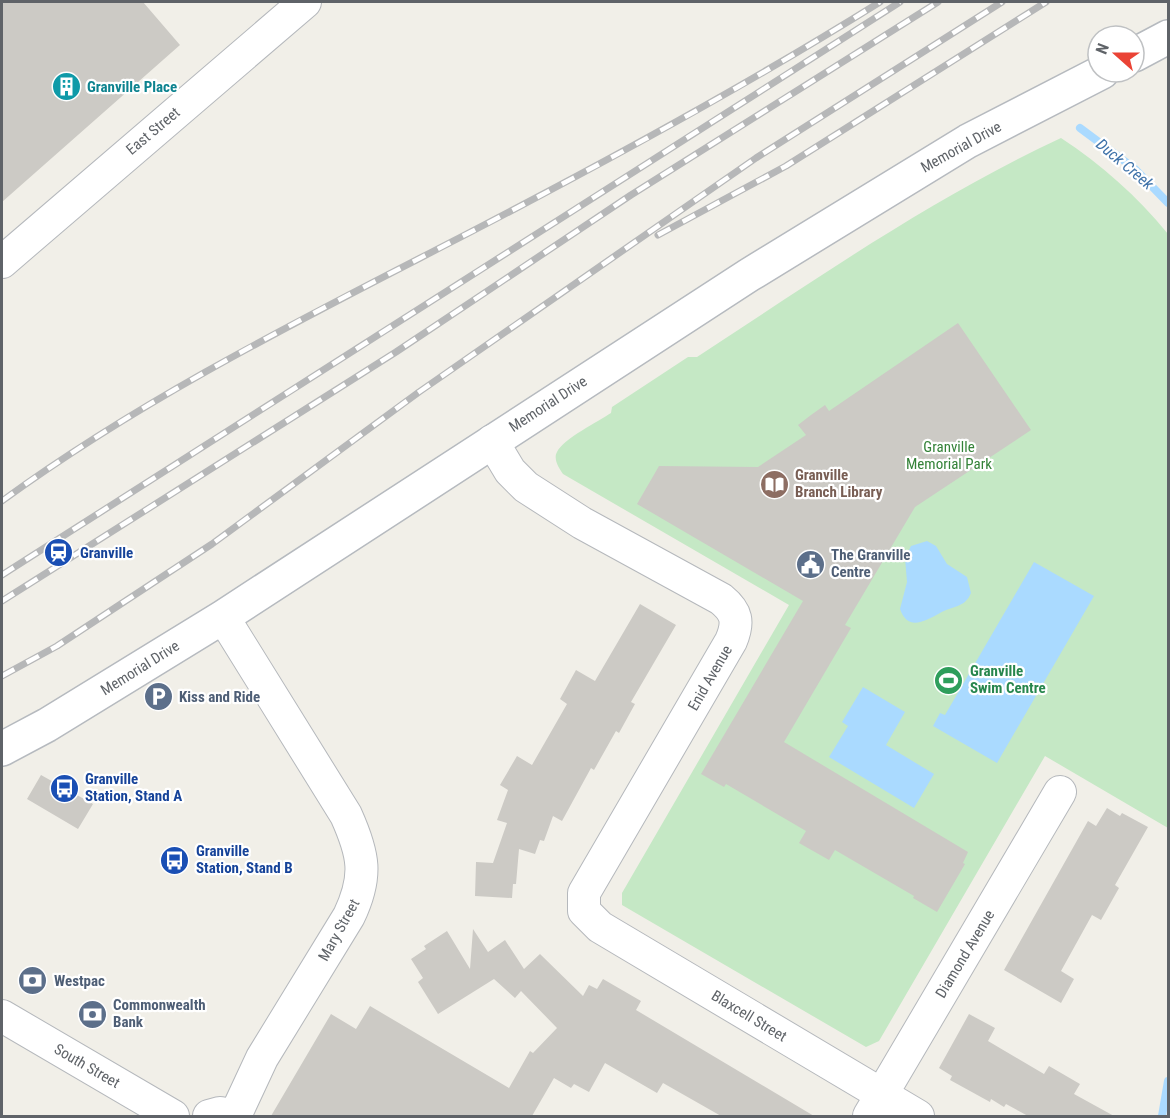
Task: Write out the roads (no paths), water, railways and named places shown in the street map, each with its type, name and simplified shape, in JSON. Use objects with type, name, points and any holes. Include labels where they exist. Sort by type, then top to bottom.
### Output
[{"type":"main road","points":[[1146,49],[1168,38]]},
{"type":"main road","name":"Memorial Drive","points":[[2,749],[47,725],[223,617],[682,316],[932,163],[1086,81]]},
{"type":"street","name":"East Street","points":[[2,262],[305,2]]},
{"type":"street","name":"Enid Avenue","points":[[492,441],[510,471],[526,487],[582,522],[721,598],[735,612],[736,620],[731,641],[584,893],[584,911]]},
{"type":"street","name":"Mary Street","points":[[223,617],[346,815],[358,842],[363,865],[360,893],[349,916],[262,1058],[236,1116]]},
{"type":"street","name":"Diamond Avenue","points":[[875,1106],[1060,792]]},
{"type":"street","name":"Blaxcell Street","points":[[584,911],[600,927],[875,1106],[918,1116]]},
{"type":"street","name":"South Street","points":[[2,1016],[172,1116]]},
{"type":"street","points":[[208,1116],[220,1113],[236,1116]]},
{"type":"water","points":[[927,541],[936,546],[947,564],[967,577],[971,593],[962,604],[917,623],[903,616],[900,609],[907,582],[905,558],[911,546]]},
{"type":"water","points":[[1034,562],[1094,596],[997,763],[933,726],[940,713],[945,715]]},
{"type":"water","points":[[863,687],[905,712],[886,745],[934,774],[914,808],[829,757],[848,726],[842,722]]},
{"type":"waterway","name":"Duck Creek","points":[[1080,128],[1135,169],[1168,203]]},
{"type":"waterway","name":"Duck Creek","points":[[1162,1116],[1168,1081]]},
{"type":"railway","points":[[2,501],[56,463],[168,393],[283,329],[513,210],[725,95],[880,2]]},
{"type":"railway","points":[[2,575],[900,2]]},
{"type":"railway","points":[[2,601],[396,352],[631,195],[938,2]]},
{"type":"railway","points":[[2,676],[57,646],[212,544],[419,392],[756,158],[1002,2]]},
{"type":"railway","points":[[658,235],[786,166],[1046,2]]},
{"type":"place","name":"Granville Place","points":[[66,87]]},
{"type":"place","name":"Granville Branch Library","points":[[774,484]]},
{"type":"place","name":"Granville","points":[[59,553]]},
{"type":"place","name":"The Granville Centre","points":[[810,564]]},
{"type":"place","name":"Granville Swim Centre","points":[[949,680]]},
{"type":"place","name":"Kiss and Ride","points":[[158,697]]},
{"type":"place","name":"Granville Station, Stand A","points":[[64,788]]},
{"type":"place","name":"Granville Station, Stand B","points":[[175,860]]},
{"type":"place","name":"Westpac","points":[[33,981]]},
{"type":"place","name":"Commonwealth Bank","points":[[92,1014]]},
{"type":"park label","name":"Granville Memorial Park","points":[[949,456]]}]
